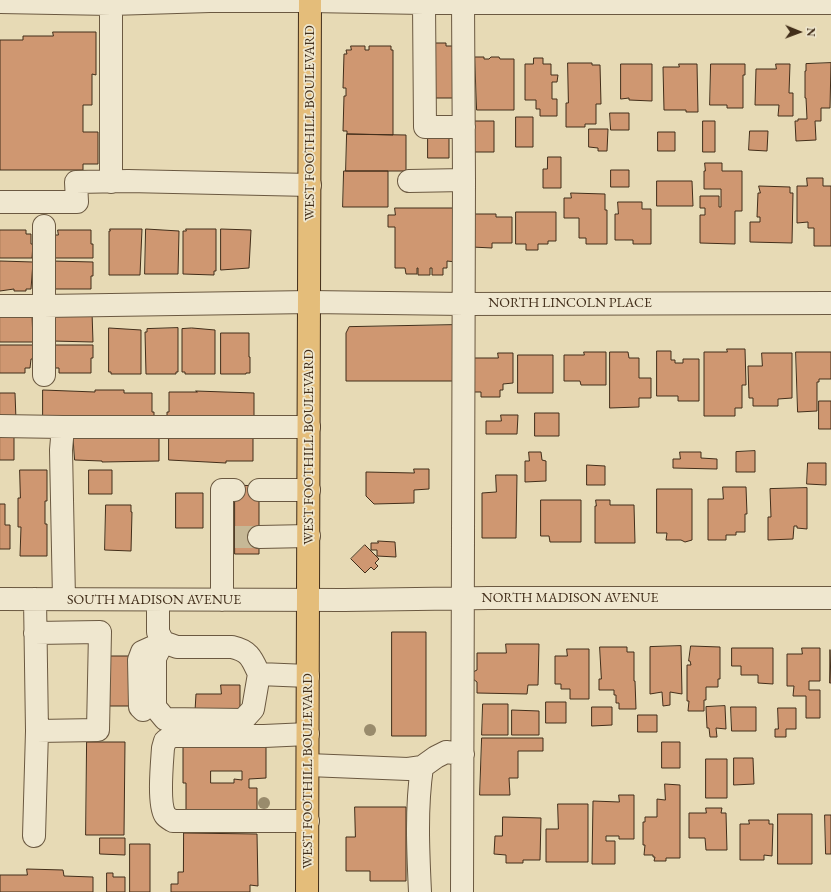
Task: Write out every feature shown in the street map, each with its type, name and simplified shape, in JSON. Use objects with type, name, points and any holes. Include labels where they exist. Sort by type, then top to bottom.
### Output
[{"type":"main road","name":"WEST FOOTHILL BOULEVARD","points":[[307,892],[310,1]]},
{"type":"street","points":[[4,1],[111,4],[210,1],[424,3],[463,1],[831,3]]},
{"type":"street","points":[[462,892],[464,304],[463,1]]},
{"type":"street","points":[[424,3],[425,127],[464,127]]},
{"type":"street","points":[[111,4],[111,182]]},
{"type":"street","points":[[409,181],[464,180]]},
{"type":"street","points":[[0,202],[78,202],[76,182],[310,185]]},
{"type":"street","points":[[44,226],[44,375]]},
{"type":"street","name":"NORTH LINCOLN PLACE","points":[[0,306],[310,302],[464,304],[831,303]]},
{"type":"street","points":[[0,426],[309,427]]},
{"type":"street","points":[[63,427],[61,450],[64,599]]},
{"type":"street","points":[[222,600],[228,537],[222,490],[234,490]]},
{"type":"street","points":[[259,490],[309,490]]},
{"type":"street","points":[[259,537],[308,536]]},
{"type":"street","name":"NORTH MADISON AVENUE","points":[[309,600],[463,598],[831,598]]},
{"type":"street","name":"SOUTH MADISON AVENUE","points":[[0,599],[309,600]]},
{"type":"street","points":[[34,836],[36,599]]},
{"type":"street","points":[[158,600],[158,632],[163,642],[177,647],[232,647],[241,649],[251,656],[259,674],[252,709],[243,720],[169,727]]},
{"type":"street","points":[[35,633],[100,632],[98,730],[36,731]]},
{"type":"street","points":[[163,642],[155,658],[155,707],[169,727],[264,736],[308,734]]},
{"type":"street","points":[[259,674],[308,676]]},
{"type":"street","points":[[169,727],[163,748],[161,789],[163,809],[166,816],[173,821],[308,820]]},
{"type":"street","points":[[308,765],[408,769],[422,767],[446,752],[463,754]]},
{"type":"street","points":[[420,892],[417,829],[419,785],[422,767]]},
{"type":"building","points":[[53,32],[96,32],[96,75],[92,74],[92,105],[83,105],[83,132],[98,132],[98,164],[83,164],[83,170],[0,170],[0,40],[23,40],[23,36],[53,36]]},
{"type":"building","points":[[436,43],[446,43],[446,46],[455,46],[456,98],[435,98]]},
{"type":"building","points":[[351,46],[365,46],[365,50],[369,50],[369,46],[391,46],[391,50],[393,50],[393,135],[347,134],[347,131],[343,131],[344,96],[346,96],[346,88],[343,88],[344,54],[347,54],[346,50],[351,50]]},
{"type":"building","points":[[475,57],[484,57],[484,59],[499,57],[500,59],[514,59],[514,110],[477,110]]},
{"type":"building","points":[[534,58],[543,58],[543,64],[551,64],[551,75],[558,75],[557,82],[552,82],[552,99],[557,99],[557,116],[540,116],[540,109],[536,109],[536,100],[525,100],[525,64],[533,64]]},
{"type":"building","points":[[568,63],[592,63],[592,65],[600,65],[601,104],[596,104],[596,124],[585,124],[585,127],[566,127],[566,103],[568,103]]},
{"type":"building","points":[[831,63],[830,108],[821,108],[821,121],[815,121],[816,140],[796,141],[795,121],[798,121],[798,119],[807,119],[805,98],[806,64]]},
{"type":"building","points":[[621,64],[652,64],[652,101],[629,100],[629,98],[621,99]]},
{"type":"building","points":[[679,64],[697,64],[698,112],[686,112],[686,110],[664,110],[663,67],[679,67]]},
{"type":"building","points":[[711,64],[745,64],[745,75],[743,75],[743,108],[727,108],[727,105],[710,105]]},
{"type":"building","points":[[776,64],[790,64],[789,93],[793,93],[793,116],[778,116],[779,105],[755,105],[756,69],[776,69]]},
{"type":"building","points":[[610,113],[629,113],[629,130],[611,130]]},
{"type":"building","points":[[516,117],[533,117],[533,147],[516,147]]},
{"type":"building","points":[[472,121],[494,121],[494,152],[472,152]]},
{"type":"building","points":[[703,121],[715,121],[715,152],[703,152]]},
{"type":"building","points":[[589,129],[608,129],[607,151],[598,151],[598,148],[589,147]]},
{"type":"building","points":[[750,131],[768,131],[767,151],[749,150]]},
{"type":"building","points":[[658,132],[675,132],[675,151],[658,151]]},
{"type":"building","points":[[347,134],[406,135],[406,171],[346,171]]},
{"type":"building","points":[[428,138],[449,138],[449,158],[428,158]]},
{"type":"building","points":[[548,157],[561,157],[561,188],[543,188],[543,169],[547,169]]},
{"type":"building","points":[[705,163],[722,163],[722,171],[742,171],[742,211],[735,211],[735,244],[700,243],[700,215],[705,215],[705,208],[700,208],[700,196],[719,196],[719,207],[721,207],[721,189],[704,189]]},
{"type":"building","points":[[611,170],[629,170],[629,187],[611,187]]},
{"type":"building","points":[[344,171],[388,171],[388,207],[343,207]]},
{"type":"building","points":[[807,178],[823,178],[823,186],[831,186],[831,246],[814,246],[814,228],[808,228],[808,222],[797,223],[797,186],[807,186]]},
{"type":"building","points":[[657,181],[692,181],[693,206],[657,206]]},
{"type":"building","points":[[759,186],[790,187],[790,193],[793,193],[792,243],[750,242],[750,222],[760,222],[760,217],[757,217],[758,193],[760,193]]},
{"type":"building","points":[[571,193],[605,194],[605,210],[607,210],[607,244],[586,244],[586,238],[579,238],[579,218],[564,218],[564,198],[571,198]]},
{"type":"building","points":[[618,202],[642,202],[642,209],[651,209],[651,244],[633,244],[633,240],[615,240],[615,214],[618,214]]},
{"type":"building","points":[[395,208],[456,208],[456,262],[447,261],[447,268],[443,268],[443,275],[432,275],[432,268],[430,268],[430,275],[418,275],[418,268],[417,274],[406,274],[405,268],[395,268],[395,227],[388,227],[388,215],[395,215]]},
{"type":"building","points":[[516,212],[556,212],[556,241],[548,241],[548,244],[538,244],[538,250],[526,250],[526,244],[516,244]]},
{"type":"building","points":[[472,214],[496,214],[496,217],[512,217],[512,243],[492,243],[492,248],[472,247]]},
{"type":"building","points":[[110,229],[142,229],[140,275],[109,275]]},
{"type":"building","points":[[146,229],[179,231],[178,274],[145,274]]},
{"type":"building","points":[[186,229],[216,229],[216,271],[214,271],[214,275],[183,274],[183,231],[186,231]]},
{"type":"building","points":[[221,229],[251,230],[249,268],[221,270]]},
{"type":"building","points":[[0,230],[26,230],[26,234],[31,234],[31,244],[33,244],[32,258],[0,258]]},
{"type":"building","points":[[58,230],[91,230],[93,258],[52,258],[52,235],[58,235]]},
{"type":"building","points":[[0,261],[33,262],[31,289],[26,289],[26,291],[14,291],[14,289],[0,291]]},
{"type":"building","points":[[52,261],[93,262],[91,289],[52,289]]},
{"type":"building","points":[[0,312],[32,314],[33,342],[0,342]]},
{"type":"building","points":[[92,312],[93,342],[52,341],[54,313]]},
{"type":"building","points":[[455,325],[455,381],[346,381],[346,333],[349,327]]},
{"type":"building","points":[[109,328],[141,330],[141,374],[111,374],[111,372],[109,372]]},
{"type":"building","points":[[178,328],[178,372],[176,372],[176,374],[146,374],[145,332],[147,332],[147,329]]},
{"type":"building","points":[[192,328],[215,330],[215,374],[185,374],[185,372],[182,372],[182,329]]},
{"type":"building","points":[[221,333],[249,333],[250,373],[221,374]]},
{"type":"building","points":[[0,345],[33,345],[33,359],[31,359],[30,368],[25,368],[25,373],[0,373]]},
{"type":"building","points":[[52,345],[93,345],[91,373],[59,373],[59,368],[52,368]]},
{"type":"building","points":[[727,349],[745,349],[746,385],[742,385],[742,408],[735,408],[735,416],[704,416],[704,352],[727,352]]},
{"type":"building","points":[[657,351],[671,351],[671,360],[675,360],[675,363],[683,363],[683,359],[699,359],[699,401],[678,401],[678,396],[657,396]]},
{"type":"building","points":[[584,352],[606,352],[606,385],[581,385],[580,381],[564,381],[564,355],[584,355]]},
{"type":"building","points":[[610,352],[628,352],[629,358],[639,358],[639,378],[651,378],[651,398],[639,398],[639,407],[610,408]]},
{"type":"building","points":[[796,352],[831,352],[831,379],[819,379],[819,382],[817,382],[817,411],[798,412]]},
{"type":"building","points":[[498,353],[513,353],[513,383],[503,384],[503,390],[500,390],[500,397],[481,397],[481,392],[469,392],[471,358],[498,358]]},
{"type":"building","points":[[762,353],[792,353],[792,398],[778,399],[778,406],[753,406],[753,398],[749,398],[748,366],[762,366]]},
{"type":"building","points":[[518,355],[553,355],[553,393],[518,393]]},
{"type":"building","points":[[43,390],[95,392],[95,390],[124,390],[124,393],[152,393],[152,412],[154,412],[154,420],[43,418]]},
{"type":"building","points":[[196,391],[254,393],[254,420],[167,420],[167,412],[169,412],[169,392],[197,392]]},
{"type":"building","points":[[0,393],[15,393],[16,420],[0,420]]},
{"type":"building","points":[[819,401],[831,401],[831,429],[819,429]]},
{"type":"building","points":[[535,413],[559,413],[559,436],[535,436]]},
{"type":"building","points":[[501,415],[518,415],[517,434],[486,434],[486,421],[501,421]]},
{"type":"building","points":[[0,433],[14,433],[14,460],[0,460]]},
{"type":"building","points":[[73,433],[159,433],[159,461],[102,462],[75,460]]},
{"type":"building","points":[[169,433],[253,433],[253,461],[226,461],[226,463],[169,460]]},
{"type":"building","points":[[755,451],[755,472],[736,472],[736,452]]},
{"type":"building","points":[[529,452],[541,452],[542,460],[546,461],[546,481],[525,482],[525,461],[529,461]]},
{"type":"building","points":[[680,452],[701,452],[701,458],[717,459],[717,469],[673,468],[673,459],[680,459]]},
{"type":"building","points":[[808,463],[826,463],[826,485],[807,484]]},
{"type":"building","points":[[587,465],[605,466],[605,485],[587,485]]},
{"type":"building","points":[[414,469],[429,469],[429,489],[414,490],[414,503],[374,504],[366,496],[366,472],[414,473]]},
{"type":"building","points":[[20,470],[47,470],[45,524],[47,524],[47,556],[20,556],[21,527],[18,527],[18,498],[20,498]]},
{"type":"building","points":[[89,470],[112,470],[112,494],[89,494]]},
{"type":"building","points":[[496,475],[517,475],[516,538],[482,538],[482,493],[496,492]]},
{"type":"building","points":[[235,485],[259,486],[259,554],[235,554]]},
{"type":"building","points":[[723,487],[746,487],[747,514],[745,514],[745,532],[736,532],[736,535],[726,535],[726,540],[708,540],[708,499],[723,499]]},
{"type":"building","points":[[807,488],[807,529],[797,528],[797,526],[794,526],[793,539],[768,540],[768,517],[771,517],[770,489]]},
{"type":"building","points":[[657,489],[692,489],[692,540],[685,542],[681,540],[666,540],[667,533],[657,533]]},
{"type":"building","points":[[176,493],[203,493],[203,528],[176,528]]},
{"type":"building","points":[[541,500],[581,500],[581,542],[550,542],[549,536],[541,536]]},
{"type":"building","points":[[596,500],[610,500],[610,505],[634,505],[635,543],[595,543]]},
{"type":"building","points":[[0,504],[5,504],[5,525],[10,525],[10,549],[0,549]]},
{"type":"building","points":[[106,505],[131,505],[131,551],[105,550]]},
{"type":"building","points":[[378,541],[395,542],[396,557],[377,556],[377,550],[371,550],[371,543],[378,543]]},
{"type":"building","points":[[365,545],[379,559],[375,563],[378,566],[374,570],[371,567],[365,573],[351,559]]},
{"type":"building","points":[[392,632],[426,632],[426,736],[392,736]]},
{"type":"building","points":[[506,644],[539,644],[538,685],[528,685],[527,694],[477,693],[477,682],[473,679],[473,672],[477,670],[477,653],[506,653]]},
{"type":"building","points":[[681,646],[682,694],[670,692],[670,705],[663,706],[662,692],[650,694],[650,647]]},
{"type":"building","points":[[691,646],[720,647],[720,679],[718,679],[718,687],[706,687],[704,711],[688,711],[689,701],[687,701],[687,665],[691,665],[689,661]]},
{"type":"building","points":[[600,647],[627,647],[627,652],[634,652],[636,709],[619,709],[619,703],[616,703],[616,695],[614,695],[614,690],[599,690],[599,679],[601,679]]},
{"type":"building","points":[[732,648],[773,648],[773,684],[758,683],[758,675],[741,675],[741,666],[732,666]]},
{"type":"building","points":[[802,648],[820,648],[820,681],[809,681],[809,690],[820,690],[820,718],[806,718],[806,696],[793,696],[794,686],[787,686],[787,654],[802,654]]},
{"type":"building","points":[[567,649],[589,649],[589,699],[570,699],[570,689],[561,689],[561,684],[555,684],[555,656],[567,656]]},
{"type":"building","points":[[830,650],[831,683],[830,683]]},
{"type":"building","points":[[110,656],[129,656],[129,706],[110,706]]},
{"type":"building","points":[[221,685],[240,685],[240,714],[195,711],[196,694],[221,694]]},
{"type":"building","points":[[546,702],[566,702],[566,723],[546,723]]},
{"type":"building","points":[[483,704],[508,704],[508,735],[482,735]]},
{"type":"building","points":[[725,706],[726,729],[716,728],[717,737],[710,737],[709,728],[707,728],[706,707]]},
{"type":"building","points":[[592,707],[612,707],[612,725],[592,726]]},
{"type":"building","points":[[731,707],[756,707],[756,731],[732,731]]},
{"type":"building","points":[[778,708],[796,708],[796,729],[786,729],[786,737],[775,737],[775,729],[778,729]]},
{"type":"building","points":[[512,710],[539,711],[539,735],[512,735]]},
{"type":"building","points":[[638,715],[657,715],[657,732],[638,732]]},
{"type":"building","points":[[482,738],[543,738],[543,751],[518,751],[518,778],[509,778],[510,795],[480,795]]},
{"type":"building","points":[[266,740],[266,778],[249,779],[249,788],[257,788],[257,815],[186,815],[186,783],[183,783],[183,742]],"holes":[[[211,771],[242,771],[242,780],[234,779],[234,783],[211,783]]]},
{"type":"building","points":[[87,742],[125,742],[124,835],[86,835]]},
{"type":"building","points":[[662,742],[680,742],[680,768],[662,768]]},
{"type":"building","points":[[734,758],[753,758],[754,784],[734,785]]},
{"type":"building","points":[[706,759],[727,759],[727,798],[706,798]]},
{"type":"building","points":[[665,784],[680,785],[680,858],[666,858],[666,861],[654,861],[655,857],[653,857],[653,855],[644,855],[645,845],[643,845],[643,822],[645,822],[645,817],[657,817],[657,799],[665,800]]},
{"type":"building","points":[[619,795],[634,795],[634,839],[619,839],[619,836],[606,836],[606,841],[615,841],[615,864],[592,864],[593,801],[619,802]]},
{"type":"building","points":[[558,804],[588,804],[588,862],[546,862],[546,829],[558,829]]},
{"type":"building","points":[[355,807],[406,807],[406,881],[370,881],[370,871],[346,871],[346,837],[355,837]]},
{"type":"building","points":[[706,808],[722,808],[721,813],[726,813],[727,850],[706,850],[705,838],[689,838],[689,813],[706,813]]},
{"type":"building","points":[[778,814],[812,814],[812,864],[778,864]]},
{"type":"building","points":[[825,815],[831,815],[831,854],[826,854]]},
{"type":"building","points":[[503,817],[541,818],[540,860],[523,860],[523,863],[506,863],[506,855],[494,854],[495,836],[502,836]]},
{"type":"building","points":[[749,820],[769,820],[769,824],[773,824],[772,856],[764,855],[764,860],[740,860],[740,824],[749,824]]},
{"type":"building","points":[[184,833],[257,834],[258,886],[250,885],[250,892],[171,892],[171,884],[178,884],[178,872],[183,872]]},
{"type":"building","points":[[100,838],[125,838],[125,855],[100,854]]},
{"type":"building","points":[[130,844],[150,844],[150,892],[130,892]]},
{"type":"building","points":[[27,869],[63,870],[64,876],[93,877],[93,892],[0,892],[0,875],[27,875]]},
{"type":"building","points":[[107,873],[113,873],[113,877],[125,877],[125,892],[107,892]]},
{"type":"tunnel","points":[[235,537],[259,537]]}]
